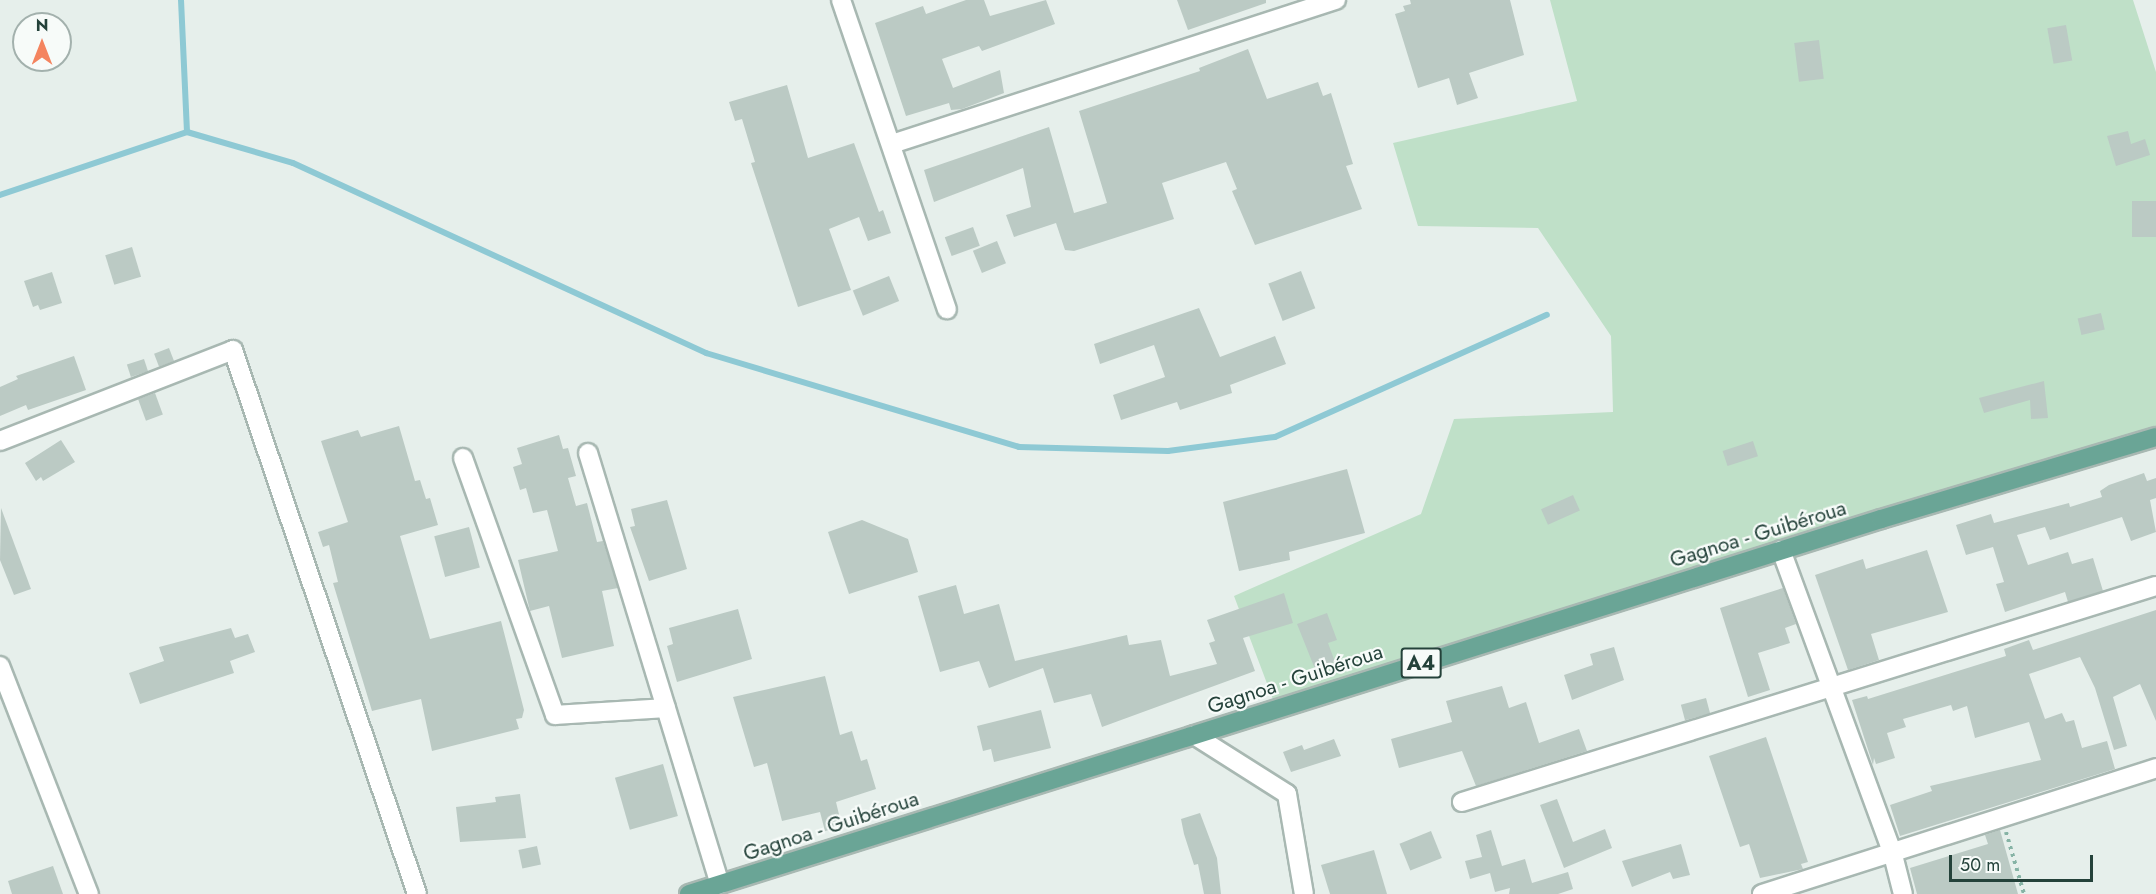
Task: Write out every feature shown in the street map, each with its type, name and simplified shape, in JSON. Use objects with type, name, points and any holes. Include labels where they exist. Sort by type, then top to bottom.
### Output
[{"type":"main road","name":"Gagnoa - Guibéroua","points":[[689,894],[1781,550],[2156,437]]},
{"type":"street","points":[[841,0],[947,309]]},
{"type":"street","points":[[892,144],[1336,0]]},
{"type":"street","points":[[0,441],[233,350],[417,894]]},
{"type":"street","points":[[588,453],[720,884]]},
{"type":"street","points":[[463,458],[555,715],[666,708]]},
{"type":"street","points":[[1781,550],[1892,851],[1903,894]]},
{"type":"street","points":[[1462,802],[1831,685],[2156,586]]},
{"type":"street","points":[[0,666],[89,894]]},
{"type":"street","points":[[1194,735],[1287,794],[1304,894]]},
{"type":"street","points":[[1762,894],[2156,768]]},
{"type":"path","points":[[2002,817],[2024,894]]},
{"type":"green space","points":[[1550,0],[2133,0],[2156,72],[2156,434],[1274,702],[1234,596],[1421,514],[1454,419],[1613,412],[1611,336],[1538,228],[1418,226],[1393,143],[1577,101]]},
{"type":"building","points":[[966,0],[984,0],[990,16],[1046,0],[1055,24],[982,51],[979,46],[942,59],[953,88],[1000,70],[1004,93],[962,109],[951,110],[949,103],[906,116],[875,23],[923,6],[926,14]]},
{"type":"building","points":[[1177,0],[1266,0],[1266,3],[1188,30]]},
{"type":"building","points":[[1410,0],[1510,0],[1524,55],[1469,73],[1478,98],[1457,105],[1449,78],[1418,88],[1395,14],[1405,11],[1403,6],[1411,4]]},
{"type":"building","points":[[2066,25],[2072,60],[2054,64],[2047,28]]},
{"type":"building","points":[[1819,40],[1824,79],[1799,82],[1794,43]]},
{"type":"building","points":[[1248,49],[1267,99],[1318,82],[1323,96],[1331,93],[1353,164],[1346,166],[1362,209],[1255,245],[1232,191],[1237,189],[1226,162],[1162,183],[1174,219],[1074,251],[1065,250],[1056,223],[1014,237],[1006,215],[1031,207],[1023,168],[934,202],[924,170],[1049,127],[1074,213],[1107,203],[1079,111],[1200,71],[1199,68]]},
{"type":"building","points":[[787,85],[808,158],[854,143],[879,212],[883,210],[891,233],[868,241],[859,217],[829,229],[851,290],[798,307],[751,163],[755,162],[742,119],[735,121],[729,102]]},
{"type":"building","points":[[2128,131],[2131,144],[2145,139],[2150,155],[2116,166],[2107,136]]},
{"type":"building","points":[[2132,201],[2156,201],[2156,237],[2132,237]]},
{"type":"building","points":[[973,227],[980,246],[952,256],[945,237]]},
{"type":"building","points":[[997,241],[1006,263],[982,273],[973,251]]},
{"type":"building","points":[[132,247],[141,277],[114,285],[105,255]]},
{"type":"building","points":[[1301,271],[1315,308],[1283,321],[1268,284]]},
{"type":"building","points":[[52,272],[62,303],[40,310],[38,305],[33,307],[24,281]]},
{"type":"building","points":[[889,276],[899,301],[863,316],[853,291]]},
{"type":"building","points":[[1199,308],[1220,357],[1275,336],[1286,364],[1230,385],[1232,393],[1180,410],[1177,402],[1121,420],[1113,395],[1165,377],[1154,345],[1100,364],[1094,344]]},
{"type":"building","points":[[2101,313],[2105,330],[2081,335],[2078,318]]},
{"type":"building","points":[[169,348],[174,361],[159,367],[154,354]]},
{"type":"building","points":[[74,356],[86,390],[28,410],[26,405],[0,416],[0,387],[18,379],[16,376]]},
{"type":"building","points":[[144,359],[148,371],[131,377],[127,365]]},
{"type":"building","points":[[2044,381],[2048,418],[2031,419],[2030,400],[1984,413],[1979,398]]},
{"type":"building","points":[[155,393],[163,415],[146,421],[138,399]]},
{"type":"building","points":[[399,426],[415,481],[420,480],[426,499],[430,498],[438,525],[400,536],[430,639],[501,621],[524,710],[522,718],[516,719],[519,729],[432,751],[421,699],[372,711],[333,583],[338,582],[329,545],[323,547],[318,532],[348,522],[321,441],[358,430],[361,437]]},
{"type":"building","points":[[559,435],[563,449],[568,448],[576,476],[568,478],[576,506],[587,503],[597,542],[603,541],[618,588],[602,591],[614,646],[562,658],[549,606],[530,611],[518,560],[558,551],[547,510],[533,513],[526,488],[520,490],[513,467],[522,464],[517,448]]},
{"type":"building","points":[[61,440],[75,462],[43,481],[41,477],[36,481],[25,463]]},
{"type":"building","points":[[1753,441],[1758,456],[1728,466],[1723,451]]},
{"type":"building","points":[[1347,469],[1365,533],[1289,552],[1290,560],[1239,571],[1223,502]]},
{"type":"building","points":[[2144,473],[2147,481],[2156,478],[2156,498],[2150,500],[2156,532],[2131,541],[2122,517],[2050,540],[2045,527],[2017,535],[2028,565],[2068,552],[2072,564],[2093,558],[2103,591],[2068,602],[2065,592],[2005,612],[1996,584],[2004,582],[1993,547],[1966,555],[1956,525],[1991,514],[1994,523],[2069,503],[2070,507],[2102,497],[2100,491],[2109,485]]},
{"type":"building","points":[[1573,495],[1580,511],[1548,525],[1541,509]]},
{"type":"building","points":[[667,500],[687,569],[649,581],[630,527],[635,526],[631,509]]},
{"type":"building","points":[[1,508],[31,589],[14,595],[0,560]]},
{"type":"building","points":[[862,520],[908,539],[918,572],[849,594],[828,532]]},
{"type":"building","points":[[469,527],[480,568],[445,577],[434,536]]},
{"type":"building","points":[[1927,550],[1948,612],[1871,634],[1879,660],[1848,670],[1815,575],[1863,559],[1866,569]]},
{"type":"building","points":[[956,585],[964,614],[999,604],[1015,661],[1127,635],[1129,645],[1161,640],[1170,676],[1217,664],[1209,643],[1215,641],[1207,620],[1284,593],[1293,623],[1243,638],[1255,671],[1102,727],[1091,694],[1054,703],[1043,668],[989,688],[979,661],[940,672],[918,596]]},
{"type":"building","points":[[1783,588],[1796,624],[1785,628],[1790,643],[1758,653],[1770,690],[1748,697],[1720,608]]},
{"type":"building","points":[[738,609],[752,659],[677,682],[667,646],[673,644],[669,628]]},
{"type":"building","points":[[2156,610],[2156,721],[2140,684],[2113,697],[2127,746],[2114,750],[2095,688],[2080,657],[2029,674],[2045,719],[2062,713],[2066,722],[2074,720],[2082,748],[2107,741],[2115,769],[1900,836],[1890,805],[1932,791],[1930,786],[2041,760],[2029,722],[1975,738],[1967,706],[1953,711],[1951,705],[1903,719],[1906,727],[1887,733],[1895,758],[1876,764],[1874,758],[1873,765],[1852,700],[1867,696],[1868,699],[2006,656],[2004,649],[2029,640],[2033,650]]},
{"type":"building","points":[[1327,613],[1337,640],[1328,643],[1335,662],[1315,669],[1297,624]]},
{"type":"building","points":[[231,628],[235,638],[248,634],[255,652],[230,661],[234,673],[140,704],[129,673],[164,661],[159,647]]},
{"type":"building","points":[[1614,647],[1624,680],[1572,700],[1564,675],[1593,665],[1590,654]]},
{"type":"building","points":[[825,676],[840,735],[852,731],[861,761],[867,759],[876,789],[836,802],[842,827],[825,831],[820,812],[782,821],[767,763],[754,767],[733,697]]},
{"type":"building","points":[[1502,686],[1509,708],[1526,702],[1539,743],[1579,729],[1587,751],[1476,786],[1462,751],[1399,768],[1391,739],[1452,722],[1446,701]]},
{"type":"building","points":[[1706,698],[1710,713],[1685,720],[1681,705]]},
{"type":"building","points":[[1041,710],[1051,748],[994,762],[991,749],[983,751],[977,726]]},
{"type":"building","points":[[1766,737],[1808,862],[1801,864],[1803,869],[1760,878],[1749,844],[1740,847],[1709,756]]},
{"type":"building","points":[[1334,739],[1341,756],[1291,772],[1283,752],[1302,745],[1304,750]]},
{"type":"building","points":[[663,764],[678,816],[630,830],[615,778]]},
{"type":"building","points":[[520,794],[526,838],[460,842],[456,807],[496,802],[495,797]]},
{"type":"building","points":[[1557,799],[1573,842],[1605,829],[1612,848],[1564,868],[1540,805]]},
{"type":"building","points":[[1200,813],[1217,858],[1221,894],[1204,894],[1198,864],[1194,865],[1184,834],[1181,819]]},
{"type":"building","points":[[1491,830],[1502,866],[1525,859],[1532,883],[1568,872],[1573,889],[1558,894],[1509,894],[1510,888],[1495,892],[1490,873],[1470,879],[1465,861],[1482,857],[1476,835]]},
{"type":"building","points":[[2000,830],[2018,894],[1917,894],[1910,868],[1988,844],[1985,835]]},
{"type":"building","points":[[1431,831],[1442,858],[1410,871],[1399,844]]},
{"type":"building","points":[[1681,844],[1690,875],[1673,879],[1670,872],[1632,887],[1622,861]]},
{"type":"building","points":[[537,846],[541,865],[522,869],[518,850]]},
{"type":"building","points":[[1374,850],[1387,894],[1330,894],[1321,865]]},
{"type":"building","points":[[53,866],[63,894],[12,894],[8,881]]},
{"type":"waterway","points":[[0,195],[187,132],[181,0]]},
{"type":"waterway","points":[[187,132],[293,163],[706,353],[1019,447],[1168,451],[1275,437],[1547,315]]}]
